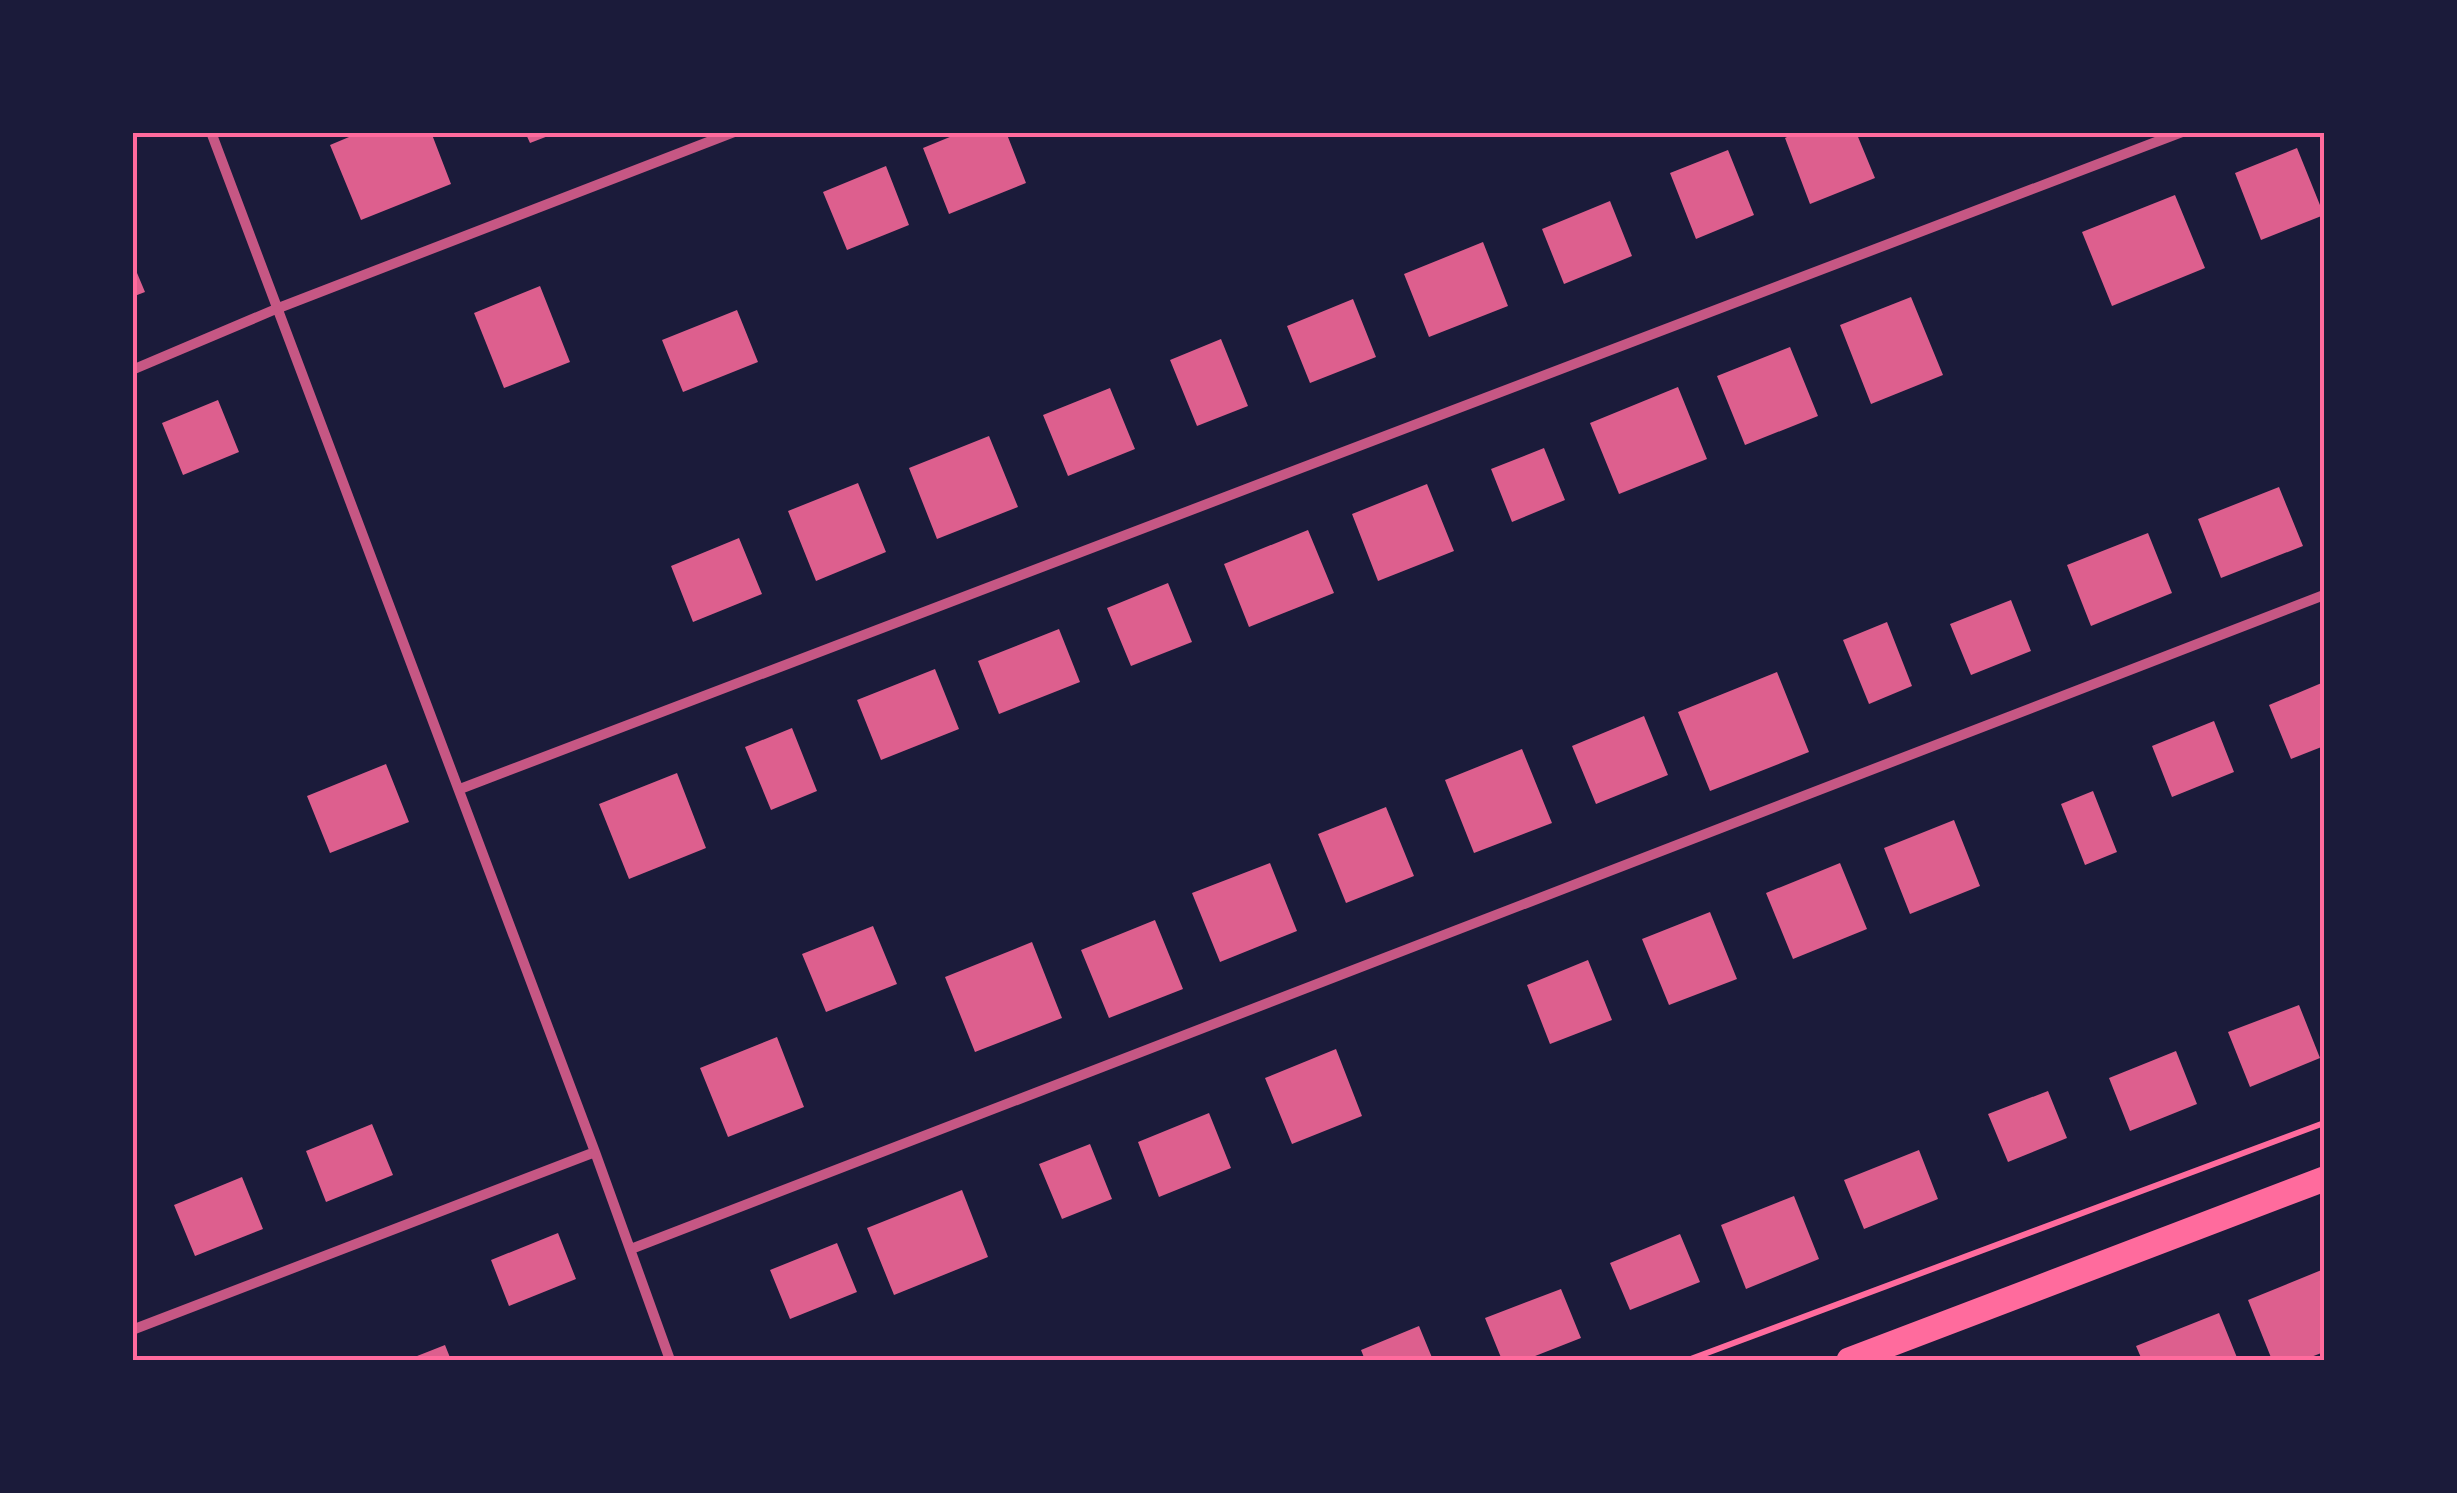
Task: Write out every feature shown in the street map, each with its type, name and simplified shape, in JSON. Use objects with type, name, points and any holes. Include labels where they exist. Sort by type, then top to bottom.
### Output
[{"type":"main road","points":[[1849,1360],[2324,1179]]},
{"type":"street","points":[[211,132],[596,1152],[670,1360]]},
{"type":"street","points":[[132,370],[276,309],[734,132]]},
{"type":"street","points":[[460,789],[2182,132]]},
{"type":"street","points":[[631,1249],[2324,594]]},
{"type":"street","points":[[132,1330],[596,1152]]},
{"type":"path","points":[[1688,1360],[2324,1123]]},
{"type":"building","points":[[361,132],[431,132],[451,184],[361,220],[330,145]]},
{"type":"building","points":[[525,132],[556,132],[556,133],[530,143]]},
{"type":"building","points":[[962,132],[1006,132],[1026,183],[949,214],[923,148]]},
{"type":"building","points":[[1797,132],[1856,132],[1875,178],[1810,204],[1785,138]]},
{"type":"building","points":[[2297,148],[2324,215],[2261,240],[2235,173]]},
{"type":"building","points":[[1728,150],[1754,215],[1696,239],[1670,173]]},
{"type":"building","points":[[886,166],[909,225],[847,250],[823,192]]},
{"type":"building","points":[[2175,195],[2205,268],[2112,306],[2082,232]]},
{"type":"building","points":[[1610,201],[1632,256],[1564,284],[1542,229]]},
{"type":"building","points":[[1483,242],[1508,306],[1429,337],[1404,274]]},
{"type":"building","points":[[132,261],[145,292],[132,297]]},
{"type":"building","points":[[540,286],[570,362],[504,388],[474,313]]},
{"type":"building","points":[[1911,297],[1943,375],[1871,404],[1840,325]]},
{"type":"building","points":[[1353,299],[1376,357],[1310,383],[1287,326]]},
{"type":"building","points":[[737,310],[758,362],[683,392],[662,340]]},
{"type":"building","points":[[1221,339],[1248,406],[1197,426],[1170,360]]},
{"type":"building","points":[[1790,347],[1818,416],[1745,445],[1717,376]]},
{"type":"building","points":[[1678,387],[1707,459],[1619,494],[1590,423]]},
{"type":"building","points":[[1110,388],[1135,449],[1068,476],[1043,415]]},
{"type":"building","points":[[218,400],[239,452],[183,475],[162,423]]},
{"type":"building","points":[[989,436],[1018,507],[937,539],[909,468]]},
{"type":"building","points":[[1544,448],[1565,500],[1512,522],[1491,469]]},
{"type":"building","points":[[858,483],[886,552],[816,581],[788,511]]},
{"type":"building","points":[[1427,484],[1454,551],[1378,581],[1352,514]]},
{"type":"building","points":[[2279,487],[2303,546],[2221,578],[2198,519]]},
{"type":"building","points":[[1308,530],[1334,593],[1249,627],[1224,564]]},
{"type":"building","points":[[2148,533],[2172,593],[2091,626],[2067,565]]},
{"type":"building","points":[[739,538],[762,594],[693,622],[671,566]]},
{"type":"building","points":[[1168,583],[1192,642],[1131,666],[1107,608]]},
{"type":"building","points":[[2011,600],[2031,651],[1971,675],[1950,624]]},
{"type":"building","points":[[1887,622],[1912,686],[1869,704],[1843,640]]},
{"type":"building","points":[[1059,629],[1080,682],[999,714],[978,661]]},
{"type":"building","points":[[935,669],[959,729],[881,760],[857,700]]},
{"type":"building","points":[[1777,672],[1809,752],[1710,791],[1678,712]]},
{"type":"building","points":[[2324,682],[2324,746],[2291,759],[2269,705]]},
{"type":"building","points":[[1644,716],[1668,775],[1596,804],[1572,746]]},
{"type":"building","points":[[2214,721],[2234,772],[2172,797],[2152,746]]},
{"type":"building","points":[[792,728],[817,791],[771,810],[745,747]]},
{"type":"building","points":[[1522,749],[1552,823],[1474,853],[1445,780]]},
{"type":"building","points":[[386,764],[409,822],[330,853],[307,796]]},
{"type":"building","points":[[677,773],[706,848],[629,879],[599,804]]},
{"type":"building","points":[[2093,791],[2117,852],[2085,865],[2061,804]]},
{"type":"building","points":[[1386,807],[1414,876],[1346,903],[1318,834]]},
{"type":"building","points":[[1954,820],[1980,886],[1910,914],[1884,848]]},
{"type":"building","points":[[1270,863],[1297,931],[1220,962],[1192,893]]},
{"type":"building","points":[[1840,863],[1867,929],[1793,959],[1766,893]]},
{"type":"building","points":[[1710,912],[1737,979],[1669,1005],[1642,939]]},
{"type":"building","points":[[1155,920],[1183,989],[1109,1018],[1081,950]]},
{"type":"building","points":[[873,926],[897,984],[826,1012],[802,954]]},
{"type":"building","points":[[1032,942],[1062,1018],[975,1052],[945,977]]},
{"type":"building","points":[[1588,960],[1612,1020],[1550,1044],[1527,985]]},
{"type":"building","points":[[2299,1005],[2320,1058],[2250,1087],[2228,1032]]},
{"type":"building","points":[[777,1037],[804,1107],[728,1137],[700,1068]]},
{"type":"building","points":[[1336,1049],[1362,1116],[1292,1144],[1265,1078]]},
{"type":"building","points":[[2176,1051],[2197,1104],[2130,1131],[2109,1078]]},
{"type":"building","points":[[2048,1091],[2067,1138],[2008,1162],[1988,1114]]},
{"type":"building","points":[[1209,1113],[1231,1168],[1159,1197],[1138,1142]]},
{"type":"building","points":[[372,1124],[393,1175],[326,1202],[306,1151]]},
{"type":"building","points":[[1090,1144],[1112,1199],[1062,1219],[1039,1164]]},
{"type":"building","points":[[1919,1150],[1938,1199],[1864,1229],[1844,1180]]},
{"type":"building","points":[[242,1177],[263,1229],[195,1256],[174,1205]]},
{"type":"building","points":[[962,1190],[988,1257],[894,1295],[867,1228]]},
{"type":"building","points":[[1794,1196],[1819,1259],[1746,1289],[1721,1225]]},
{"type":"building","points":[[558,1233],[576,1279],[509,1306],[491,1260]]},
{"type":"building","points":[[1680,1234],[1700,1282],[1630,1310],[1610,1263]]},
{"type":"building","points":[[837,1243],[857,1292],[790,1319],[770,1270]]},
{"type":"building","points":[[2324,1269],[2324,1352],[2303,1360],[2272,1360],[2248,1300]]},
{"type":"building","points":[[1561,1289],[1581,1338],[1525,1360],[1502,1360],[1485,1318]]},
{"type":"building","points":[[2219,1313],[2238,1360],[2142,1360],[2136,1346]]},
{"type":"building","points":[[1419,1326],[1433,1360],[1365,1360],[1361,1350]]},
{"type":"building","points":[[445,1345],[451,1360],[407,1360]]}]
